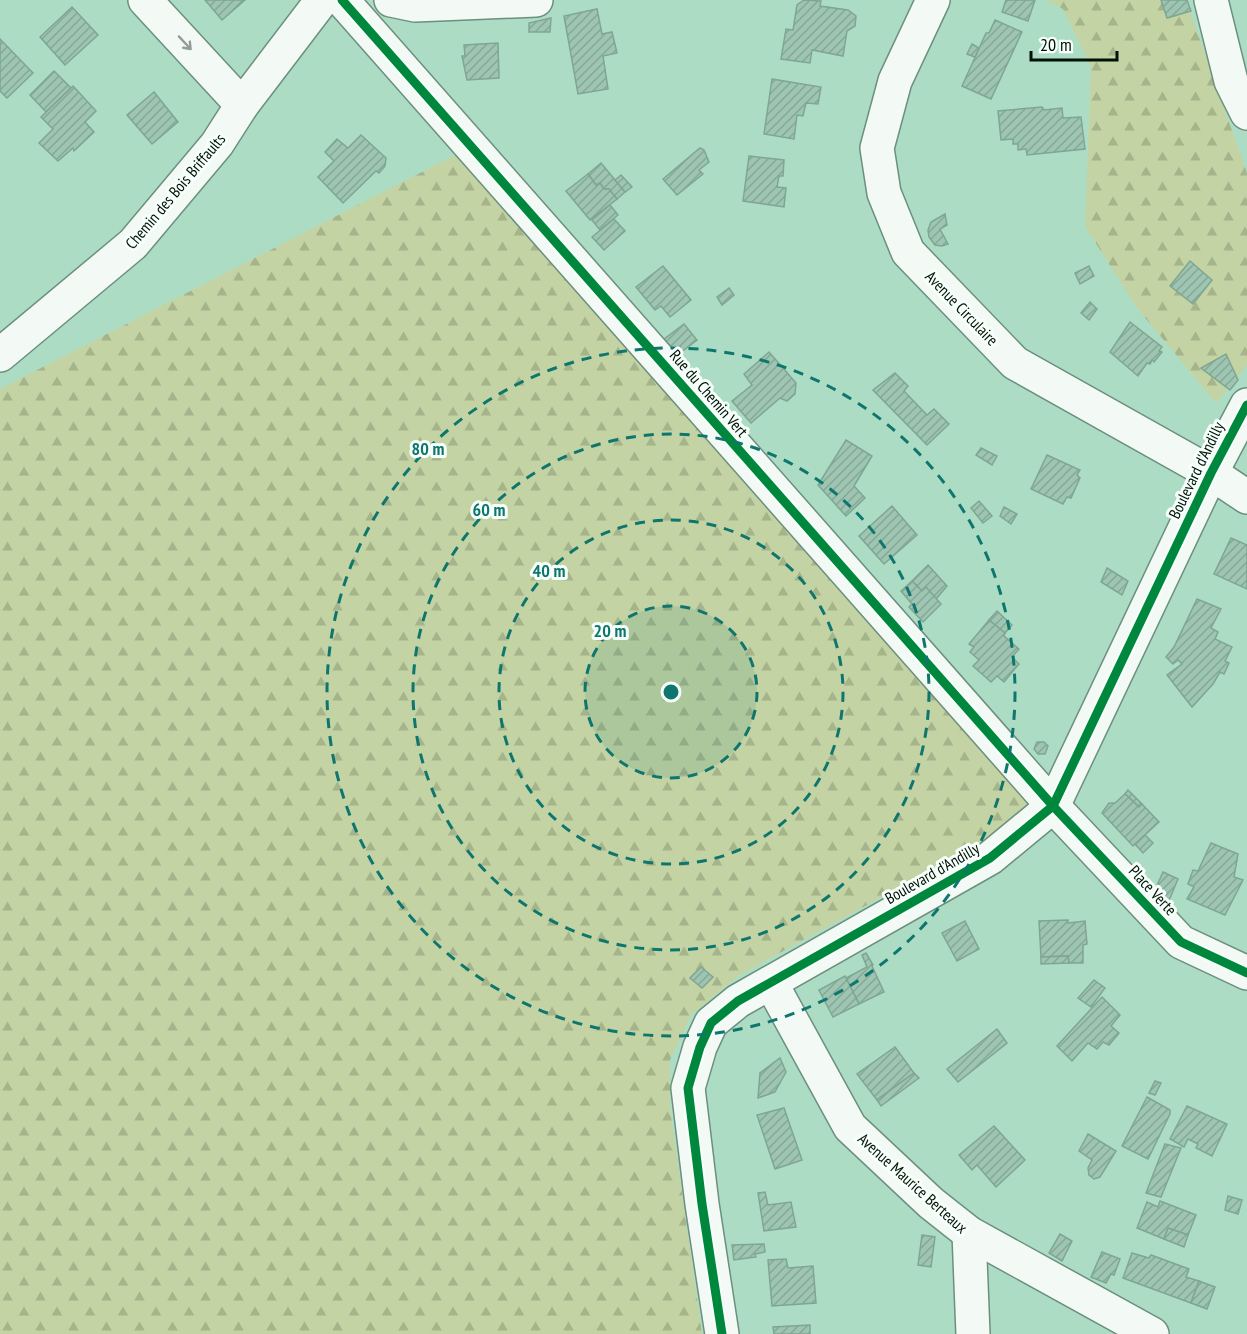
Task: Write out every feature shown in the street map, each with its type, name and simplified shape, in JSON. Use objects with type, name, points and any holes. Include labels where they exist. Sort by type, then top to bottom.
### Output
[{"type":"street","points":[[145,0],[242,105]]},
{"type":"street","name":"Chemin des Bois Briffaults","points":[[0,355],[133,244],[217,144],[242,105],[322,0]]},
{"type":"street","name":"Rue du Chemin Vert","points":[[342,0],[1053,806]]},
{"type":"street","points":[[391,0],[415,5],[536,0]]},
{"type":"street","name":"Avenue Circulaire","points":[[933,0],[895,81],[878,148],[884,193],[908,252],[1015,363],[1211,473],[1247,497]]},
{"type":"street","points":[[1211,0],[1231,81],[1247,113]]},
{"type":"street","name":"Boulevard d'Andilly","points":[[723,1334],[702,1204],[688,1088],[700,1047],[711,1023],[738,1001],[990,858],[1053,806],[1211,473],[1247,405]]},
{"type":"street","name":"Place Verte","points":[[1053,806],[1181,942],[1247,973]]},
{"type":"street","name":"Avenue Maurice Berteaux","points":[[771,983],[850,1127],[931,1203],[969,1233],[1152,1334]]},
{"type":"street","points":[[969,1233],[973,1334]]},
{"type":"green space","points":[[1046,0],[1186,0],[1247,173],[1247,365],[1216,403],[1137,308],[1085,226],[1091,67],[1063,9]]},
{"type":"green space","points":[[455,155],[1030,805],[981,842],[738,976],[691,1015],[670,1060],[670,1108],[702,1334],[0,1334],[0,389]]},
{"type":"building","points":[[205,0],[245,0],[222,20]]},
{"type":"building","points":[[804,0],[821,1],[820,6],[848,10],[856,16],[855,26],[847,31],[843,56],[812,50],[810,63],[781,59],[786,29],[793,30],[797,5]]},
{"type":"building","points":[[1006,0],[1035,0],[1028,21],[1002,12]]},
{"type":"building","points":[[1161,0],[1187,0],[1191,11],[1167,18]]},
{"type":"building","points":[[72,7],[98,35],[65,65],[40,37]]},
{"type":"building","points":[[597,9],[602,34],[612,32],[617,53],[603,56],[608,89],[578,94],[564,16]]},
{"type":"building","points":[[551,18],[550,32],[529,32],[529,23]]},
{"type":"building","points":[[995,20],[1022,32],[991,99],[962,86],[986,33],[989,33]]},
{"type":"building","points":[[0,39],[33,73],[7,98],[0,91]]},
{"type":"building","points":[[498,43],[499,78],[467,80],[462,56],[465,56],[464,45]]},
{"type":"building","points":[[972,44],[979,48],[975,57],[967,54]]},
{"type":"building","points":[[54,71],[71,88],[46,112],[30,95]]},
{"type":"building","points":[[772,79],[821,87],[818,104],[806,103],[803,116],[797,115],[794,139],[764,134]]},
{"type":"building","points":[[73,86],[96,111],[85,122],[94,132],[74,151],[73,148],[58,161],[39,143],[53,129],[41,117]]},
{"type":"building","points":[[154,92],[178,122],[152,144],[127,115]]},
{"type":"building","points":[[1042,107],[1044,110],[1062,108],[1063,118],[1081,117],[1085,149],[1027,155],[1026,149],[1018,150],[1018,144],[1013,144],[1013,139],[1001,140],[998,111]]},
{"type":"building","points":[[361,135],[386,158],[385,166],[379,173],[376,171],[343,203],[318,177],[334,161],[325,152],[337,139],[348,148]]},
{"type":"building","points":[[700,148],[704,150],[709,162],[699,170],[703,174],[677,195],[663,179]]},
{"type":"building","points":[[749,156],[784,160],[783,176],[779,176],[777,187],[786,188],[784,207],[743,201]]},
{"type":"building","points":[[601,163],[625,192],[617,199],[600,183],[596,185],[588,174]]},
{"type":"building","points":[[588,174],[596,185],[600,183],[604,189],[609,189],[617,199],[590,220],[566,191]]},
{"type":"building","points":[[621,175],[632,187],[625,192],[615,180]]},
{"type":"building","points":[[610,205],[618,215],[600,230],[592,220]]},
{"type":"building","points":[[945,214],[947,225],[940,229],[948,244],[935,245],[929,237],[928,230],[931,222]]},
{"type":"building","points":[[614,219],[625,231],[604,250],[592,237]]},
{"type":"building","points":[[1190,261],[1212,280],[1193,304],[1170,286]]},
{"type":"building","points":[[663,266],[691,300],[670,317],[661,306],[655,310],[636,287]]},
{"type":"building","points":[[1089,266],[1094,276],[1080,284],[1075,273]]},
{"type":"building","points":[[729,288],[734,295],[722,305],[717,297]]},
{"type":"building","points":[[1090,302],[1097,309],[1089,320],[1081,313]]},
{"type":"building","points":[[1130,322],[1162,347],[1159,351],[1162,352],[1154,362],[1152,360],[1150,364],[1147,363],[1138,376],[1110,352]]},
{"type":"building","points":[[684,324],[697,340],[672,359],[659,343]]},
{"type":"building","points":[[769,352],[796,383],[795,394],[787,401],[780,398],[751,423],[732,401],[752,385],[744,374]]},
{"type":"building","points":[[1226,354],[1238,380],[1230,390],[1201,368]]},
{"type":"building","points":[[895,373],[908,386],[904,391],[927,415],[934,409],[949,424],[927,445],[873,390]]},
{"type":"building","points":[[846,440],[872,456],[854,486],[865,498],[846,516],[818,485]]},
{"type":"building","points":[[981,448],[997,456],[992,465],[976,455]]},
{"type":"building","points":[[1047,455],[1080,470],[1077,475],[1080,478],[1071,498],[1067,497],[1063,504],[1031,489]]},
{"type":"building","points":[[979,501],[992,516],[983,523],[971,508]]},
{"type":"building","points":[[892,506],[917,535],[884,564],[859,536]]},
{"type":"building","points":[[1004,507],[1017,514],[1011,524],[1000,516]]},
{"type":"building","points":[[1231,538],[1247,545],[1247,589],[1214,574]]},
{"type":"building","points":[[928,565],[947,586],[936,599],[926,587],[922,591],[912,581]]},
{"type":"building","points":[[1107,568],[1128,581],[1122,595],[1101,582]]},
{"type":"building","points":[[912,581],[922,591],[926,587],[941,604],[923,622],[909,607],[912,604],[901,591]]},
{"type":"building","points":[[1197,599],[1221,609],[1211,628],[1218,632],[1215,639],[1232,647],[1225,661],[1229,663],[1224,674],[1220,672],[1213,684],[1192,707],[1167,675],[1182,664],[1178,660],[1173,664],[1166,657],[1174,647]]},
{"type":"building","points":[[997,611],[1012,625],[1005,633],[989,620]]},
{"type":"building","points":[[989,620],[1019,649],[1012,657],[1019,664],[1004,682],[997,676],[991,682],[973,666],[979,660],[970,652],[974,647],[969,644]]},
{"type":"building","points":[[1037,742],[1044,742],[1048,746],[1045,754],[1038,754],[1034,749]]},
{"type":"building","points":[[1128,790],[1142,804],[1139,807],[1125,794]]},
{"type":"building","points":[[1125,794],[1139,807],[1142,804],[1159,822],[1133,846],[1102,813],[1109,803],[1115,803]]},
{"type":"building","points":[[1145,835],[1153,843],[1143,853],[1135,844]]},
{"type":"building","points":[[1211,843],[1238,854],[1234,877],[1243,880],[1225,915],[1187,899],[1194,887],[1188,884],[1193,870],[1198,871]]},
{"type":"building","points":[[1163,872],[1178,879],[1168,903],[1155,890]]},
{"type":"building","points":[[1068,920],[1068,923],[1085,921],[1087,944],[1083,945],[1083,963],[1069,963],[1068,956],[1041,957],[1039,921]]},
{"type":"building","points":[[965,921],[979,949],[957,961],[942,933]]},
{"type":"building","points":[[866,953],[884,992],[859,1004],[846,978],[867,967],[862,955]]},
{"type":"building","points":[[1068,956],[1069,963],[1041,964],[1041,957]]},
{"type":"building","points":[[701,967],[713,977],[702,988],[690,978]]},
{"type":"building","points":[[845,976],[859,1004],[833,1017],[819,990]]},
{"type":"building","points":[[1094,980],[1105,988],[1091,1007],[1078,998]]},
{"type":"building","points":[[1102,997],[1120,1015],[1111,1026],[1119,1033],[1109,1045],[1103,1042],[1097,1049],[1088,1043],[1072,1061],[1057,1046]]},
{"type":"building","points":[[997,1029],[1007,1043],[958,1082],[947,1069]]},
{"type":"building","points":[[895,1047],[914,1073],[877,1100],[857,1074]]},
{"type":"building","points":[[780,1058],[786,1072],[775,1092],[758,1098],[760,1073]]},
{"type":"building","points":[[914,1073],[919,1078],[881,1106],[877,1100]]},
{"type":"building","points":[[1155,1081],[1161,1083],[1155,1095],[1149,1093]]},
{"type":"building","points":[[1147,1097],[1170,1110],[1148,1159],[1122,1146]]},
{"type":"building","points":[[1187,1106],[1227,1124],[1212,1156],[1196,1148],[1198,1144],[1188,1139],[1184,1147],[1170,1139]]},
{"type":"building","points":[[784,1108],[802,1160],[775,1169],[757,1115]]},
{"type":"building","points":[[994,1126],[1025,1160],[996,1187],[977,1165],[972,1170],[959,1155]]},
{"type":"building","points":[[1088,1134],[1116,1151],[1100,1177],[1094,1179],[1089,1175],[1088,1168],[1092,1160],[1079,1151]]},
{"type":"building","points":[[1165,1144],[1181,1148],[1161,1197],[1146,1193]]},
{"type":"building","points":[[765,1192],[768,1205],[791,1202],[796,1227],[764,1231],[758,1193]]},
{"type":"building","points":[[1228,1196],[1242,1200],[1238,1214],[1225,1210]]},
{"type":"building","points":[[1160,1201],[1196,1215],[1188,1235],[1168,1228],[1164,1239],[1137,1228],[1147,1202],[1158,1207]]},
{"type":"building","points":[[1168,1228],[1188,1235],[1184,1247],[1164,1239]]},
{"type":"building","points":[[1060,1234],[1072,1241],[1062,1261],[1049,1253]]},
{"type":"building","points":[[922,1235],[935,1237],[931,1267],[918,1265]]},
{"type":"building","points":[[764,1244],[765,1252],[755,1254],[756,1257],[734,1260],[732,1245]]},
{"type":"building","points":[[1102,1252],[1120,1259],[1114,1275],[1111,1274],[1106,1283],[1091,1277]]},
{"type":"building","points":[[1132,1253],[1149,1258],[1151,1255],[1189,1269],[1186,1277],[1199,1281],[1191,1303],[1123,1278]]},
{"type":"building","points":[[786,1259],[788,1268],[813,1266],[816,1303],[772,1306],[768,1260]]},
{"type":"building","points":[[1199,1281],[1215,1287],[1207,1309],[1191,1303]]},
{"type":"building","points":[[810,1325],[810,1334],[774,1334],[773,1327]]},
{"type":"cycle path","points":[[342,0],[1053,806],[1181,942],[1247,973]]},
{"type":"cycle path","points":[[722,1334],[702,1204],[688,1088],[700,1047],[711,1023],[738,1001],[990,858],[1053,806],[1211,473],[1247,405]]}]
